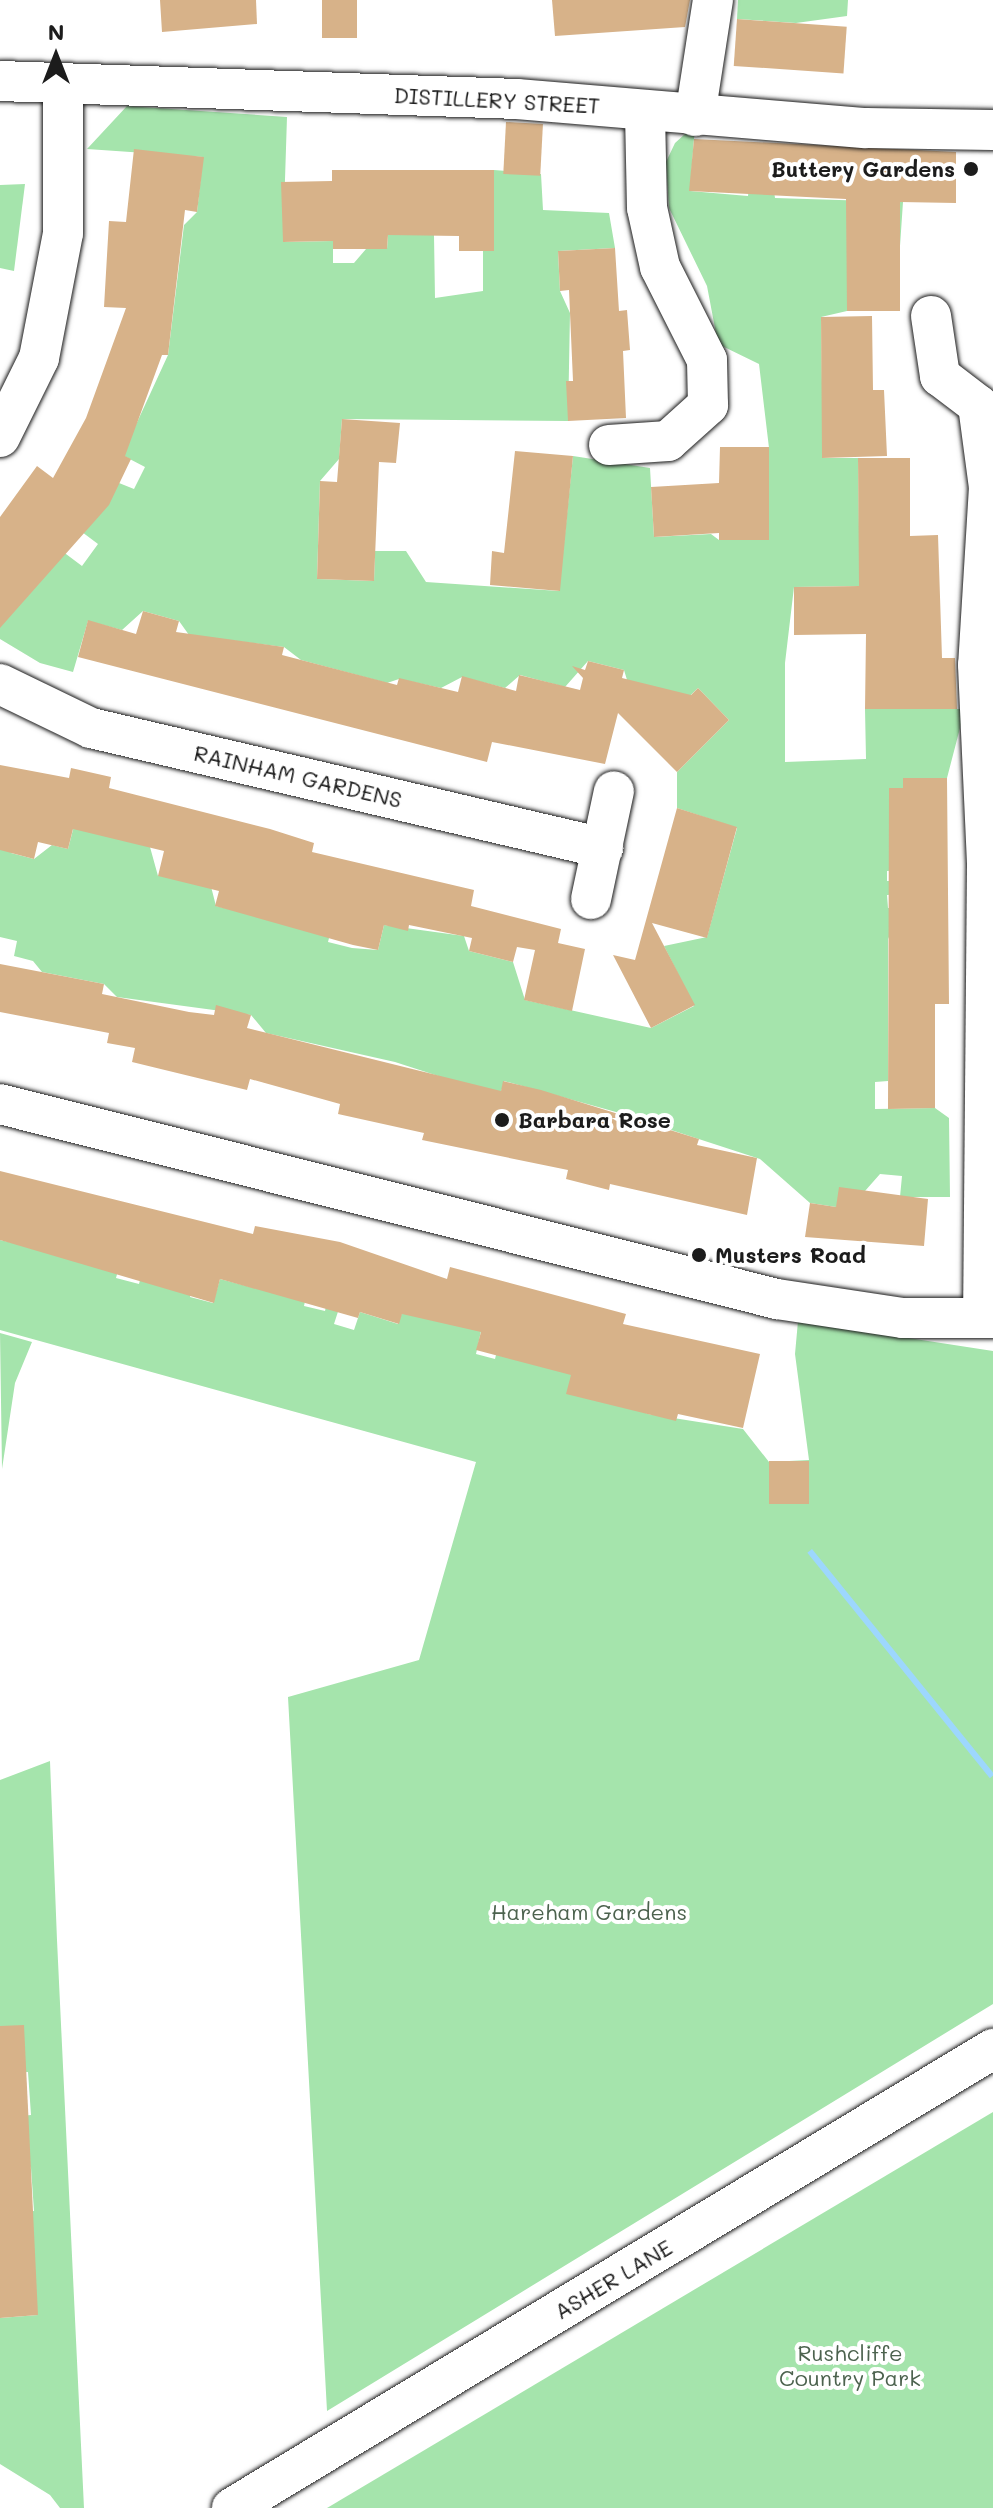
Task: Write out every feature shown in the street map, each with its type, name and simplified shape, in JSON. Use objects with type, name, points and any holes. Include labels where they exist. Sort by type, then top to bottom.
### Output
[{"type":"street","points":[[695,116],[713,0]]},
{"type":"street","name":"DISTILLERY STREET","points":[[0,81],[517,99],[695,116],[993,130]]},
{"type":"street","points":[[0,437],[39,358],[63,233],[63,84]]},
{"type":"street","points":[[609,445],[668,441],[708,405],[707,360],[660,267],[647,208],[645,110]]},
{"type":"street","points":[[0,1104],[777,1299],[903,1318],[988,1318],[987,702],[978,665],[989,487],[978,405],[940,376],[931,316]]},
{"type":"street","name":"RAINHAM GARDENS","points":[[0,684],[91,728],[603,848]]},
{"type":"street","points":[[591,899],[614,791]]},
{"type":"street","name":"ASHER LANE","points":[[232,2508],[993,2049]]},
{"type":"green space","points":[[738,0],[848,0],[847,16],[796,23],[737,19]]},
{"type":"green space","points":[[127,106],[287,117],[283,242],[333,241],[333,263],[354,263],[366,249],[387,249],[388,235],[434,235],[435,298],[483,291],[483,251],[494,251],[494,170],[541,174],[543,210],[609,213],[615,248],[558,251],[560,291],[570,313],[568,421],[342,419],[339,459],[320,481],[317,579],[374,581],[375,551],[406,551],[426,582],[559,591],[573,456],[650,468],[654,537],[711,534],[719,540],[769,448],[759,364],[718,344],[707,286],[669,208],[666,162],[675,143],[695,125],[690,191],[748,196],[751,167],[771,169],[775,198],[903,202],[900,246],[847,246],[847,311],[821,317],[822,384],[836,431],[822,432],[823,458],[858,458],[859,527],[887,537],[861,586],[794,587],[785,663],[785,762],[866,759],[865,709],[965,709],[947,778],[904,778],[903,788],[889,788],[903,870],[887,871],[887,881],[905,881],[905,894],[887,895],[888,908],[903,908],[888,939],[888,1081],[875,1082],[875,1109],[935,1108],[949,1118],[950,1197],[900,1197],[902,1176],[880,1174],[865,1191],[836,1207],[810,1203],[760,1159],[616,1112],[504,1081],[500,1096],[395,1062],[266,1033],[251,1015],[117,997],[104,984],[42,972],[33,961],[14,956],[17,941],[0,937],[0,795],[11,853],[34,859],[52,845],[68,849],[75,822],[150,847],[158,876],[206,867],[216,906],[330,934],[328,942],[352,948],[378,950],[384,925],[464,936],[469,951],[513,962],[525,1000],[651,1028],[694,1006],[664,946],[707,937],[737,828],[677,808],[677,772],[729,720],[698,688],[645,739],[624,670],[588,661],[565,687],[520,675],[505,688],[462,677],[441,688],[399,679],[387,683],[301,660],[284,647],[189,635],[179,621],[143,611],[122,630],[88,621],[73,672],[40,663],[0,639],[0,606],[62,551],[82,566],[98,544],[74,526],[119,483],[134,489],[145,467],[122,455],[168,355],[184,225],[197,212],[203,157],[87,149]]},
{"type":"green space","points":[[25,184],[14,271],[0,268],[0,185]]},
{"type":"green space","name":"Hareham Gardens","points":[[0,1240],[35,1248],[125,1245],[116,1278],[139,1284],[146,1257],[198,1269],[190,1297],[213,1303],[220,1279],[258,1289],[309,1282],[304,1306],[325,1311],[330,1288],[344,1293],[334,1324],[354,1330],[360,1312],[398,1324],[402,1313],[481,1331],[476,1354],[495,1359],[501,1335],[648,1414],[743,1429],[769,1462],[809,1460],[795,1354],[798,1321],[993,1351],[993,2004],[327,2411],[288,1697],[419,1660],[476,1462],[0,1330]]},
{"type":"green space","points":[[0,1333],[32,1342],[15,1383],[2,1469]]},
{"type":"green space","points":[[50,1761],[84,2508],[60,2508],[50,2495],[0,2464],[0,2318],[38,2315],[0,2274],[0,2214],[34,2211],[31,2168],[0,2118],[31,2115],[28,2072],[0,2074],[0,1780]]},
{"type":"green space","name":"Rushcliffe Country Park","points":[[993,2112],[993,2508],[327,2508]]},
{"type":"water","points":[[812,1549],[993,1773],[990,1778],[807,1553]]},
{"type":"building","points":[[160,0],[256,0],[257,24],[162,32]]},
{"type":"building","points":[[322,0],[357,0],[357,38],[322,38]]},
{"type":"building","points":[[552,0],[690,0],[685,27],[555,36]]},
{"type":"building","points":[[737,19],[847,27],[843,74],[734,66]]},
{"type":"building","points":[[506,122],[543,124],[540,176],[503,174]]},
{"type":"building","points":[[694,139],[956,152],[956,203],[900,202],[900,311],[847,311],[846,199],[689,191]]},
{"type":"building","points":[[134,149],[204,157],[197,212],[185,210],[168,355],[162,355],[125,456],[131,459],[109,505],[0,628],[0,517],[37,466],[53,478],[86,418],[126,308],[104,307],[109,221],[126,222]]},
{"type":"building","points":[[332,170],[494,170],[494,251],[459,251],[459,236],[388,235],[387,249],[333,249],[333,241],[283,242],[281,182],[332,181]]},
{"type":"building","points":[[615,248],[619,311],[627,310],[630,350],[623,351],[626,418],[568,421],[566,381],[573,381],[569,290],[560,291],[558,251]]},
{"type":"building","points":[[872,316],[873,390],[884,390],[887,456],[822,458],[821,317]]},
{"type":"building","points":[[342,419],[400,423],[396,463],[379,462],[374,581],[317,579],[320,481],[337,482]]},
{"type":"building","points":[[720,447],[769,447],[769,540],[719,540],[719,533],[654,537],[651,487],[719,483]]},
{"type":"building","points":[[515,451],[573,456],[560,591],[490,585],[492,551],[504,553]]},
{"type":"building","points":[[858,458],[910,458],[910,536],[938,535],[942,658],[955,658],[957,709],[865,709],[866,634],[794,635],[794,587],[859,586]]},
{"type":"building","points":[[143,611],[179,621],[176,632],[284,647],[282,655],[397,685],[399,678],[458,692],[462,676],[516,691],[519,675],[580,690],[583,678],[572,666],[585,670],[588,661],[624,670],[622,678],[691,695],[698,688],[729,720],[677,772],[618,713],[605,764],[492,742],[487,762],[78,657],[88,620],[136,634]]},
{"type":"building","points":[[0,765],[69,778],[71,768],[111,777],[109,788],[270,829],[314,843],[312,852],[474,890],[471,906],[561,929],[558,943],[585,949],[572,1011],[524,1000],[535,950],[517,947],[513,962],[469,951],[472,938],[409,925],[408,931],[384,925],[378,950],[353,945],[215,906],[219,891],[158,876],[164,851],[73,829],[68,849],[38,842],[34,859],[0,850]]},
{"type":"building","points":[[903,778],[947,778],[949,1004],[935,1004],[935,1108],[888,1109],[889,788],[903,788]]},
{"type":"building","points":[[677,808],[737,827],[707,938],[652,923],[695,1005],[651,1028],[613,955],[635,960]]},
{"type":"building","points":[[0,964],[104,984],[102,994],[189,1012],[214,1015],[216,1005],[251,1015],[247,1028],[501,1091],[503,1081],[541,1090],[699,1139],[697,1145],[757,1158],[747,1215],[610,1184],[609,1190],[566,1179],[568,1170],[422,1140],[424,1133],[338,1114],[340,1104],[250,1079],[247,1090],[132,1062],[135,1048],[107,1043],[109,1033],[0,1012]]},
{"type":"building","points":[[0,1171],[253,1234],[255,1226],[340,1242],[447,1279],[450,1267],[626,1314],[623,1324],[760,1354],[743,1428],[678,1414],[676,1421],[566,1394],[571,1375],[476,1350],[481,1332],[402,1314],[399,1324],[360,1312],[358,1318],[220,1279],[214,1303],[0,1240]]},
{"type":"building","points":[[839,1187],[928,1199],[924,1246],[805,1237],[810,1203],[836,1207]]},
{"type":"building","points":[[769,1461],[809,1461],[809,1504],[769,1504]]},
{"type":"building","points":[[24,2025],[38,2315],[0,2318],[0,2026]]},
{"type":"place","name":"Buttery Gardens","points":[[971,169]]},
{"type":"place","name":"Barbara Rose","points":[[502,1120]]},
{"type":"place","name":"Musters Road","points":[[699,1255]]}]
